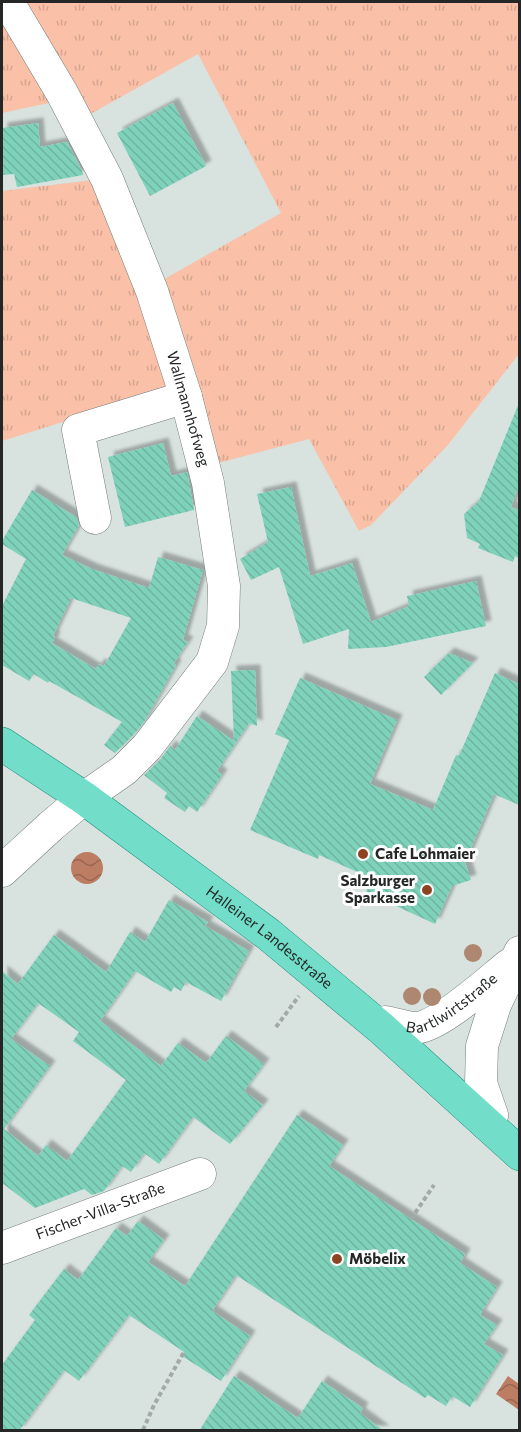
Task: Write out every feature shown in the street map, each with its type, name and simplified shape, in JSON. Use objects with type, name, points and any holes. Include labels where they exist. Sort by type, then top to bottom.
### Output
[{"type":"main road","name":"Halleiner Landesstraße","points":[[2,744],[72,790],[244,914],[381,1028],[519,1154]]},
{"type":"street","name":"Wallmannhofweg","points":[[8,2],[62,93],[107,179],[152,291],[186,397],[208,483],[224,586],[223,626],[212,662],[147,747],[124,770],[72,790]]},
{"type":"street","points":[[95,518],[78,430],[186,397]]},
{"type":"street","points":[[2,871],[51,825],[72,790]]},
{"type":"street","name":"Bartlwirtstraße","points":[[381,1028],[386,1022],[417,1028],[441,1019],[466,1001],[518,955]]},
{"type":"street","name":"Bartlwirtstraße","points":[[485,1123],[492,1115],[481,1083],[482,1046],[495,1005],[518,955]]},
{"type":"street","name":"Fischer-Villa-Straße","points":[[2,1248],[200,1174]]},
{"type":"path","points":[[276,1027],[302,993]]},
{"type":"path","points":[[411,1220],[434,1185]]},
{"type":"path","points":[[143,1431],[154,1405],[184,1352]]},
{"type":"green space","points":[[17,2],[519,2],[519,354],[447,446],[371,525],[359,531],[309,439],[218,463],[159,282],[281,213],[198,54],[85,117]]},
{"type":"green space","points":[[2,4],[58,101],[2,113]]},
{"type":"green space","points":[[101,179],[171,384],[149,395],[2,441],[2,191]]},
{"type":"water","points":[[87,852],[98,857],[103,868],[98,879],[87,884],[76,879],[71,868],[76,857]]},
{"type":"water","points":[[508,1376],[519,1384],[519,1410],[496,1394]]},
{"type":"building","points":[[173,103],[206,166],[150,196],[117,133]]},
{"type":"building","points":[[38,123],[40,147],[67,142],[83,175],[17,187],[14,174],[2,175],[2,128]]},
{"type":"building","points":[[519,403],[519,486],[511,507],[519,510],[519,558],[515,556],[513,562],[478,548],[480,544],[467,538],[464,514],[479,501]]},
{"type":"building","points":[[163,443],[171,476],[187,472],[194,510],[125,527],[108,457]]},
{"type":"building","points":[[291,487],[310,576],[352,563],[371,622],[409,606],[407,596],[476,581],[486,626],[386,647],[348,649],[349,629],[303,644],[279,567],[251,580],[240,559],[268,542],[257,494]]},
{"type":"building","points":[[32,490],[76,517],[79,525],[62,555],[92,569],[149,588],[158,557],[203,570],[183,640],[188,642],[174,663],[176,665],[144,722],[115,753],[104,745],[122,722],[49,681],[48,683],[34,674],[29,681],[2,665],[2,606],[26,559],[2,544]],"holes":[[[71,598],[131,618],[104,666],[99,664],[96,669],[52,643],[55,637],[53,636]]]},
{"type":"building","points":[[449,653],[473,663],[441,695],[424,677]]},
{"type":"building","points":[[255,670],[257,726],[249,723],[217,771],[222,775],[197,812],[189,806],[185,812],[164,798],[167,793],[144,775],[160,760],[170,746],[175,750],[197,716],[234,741],[231,671]]},
{"type":"building","points":[[495,673],[519,684],[519,805],[494,794],[465,862],[471,880],[452,886],[435,924],[366,892],[373,879],[319,855],[318,859],[250,830],[289,740],[275,734],[300,678],[397,720],[370,784],[433,810]]},
{"type":"building","points":[[169,900],[208,922],[205,926],[249,951],[221,1001],[186,982],[181,991],[174,987],[171,992],[135,971],[100,1021],[161,1066],[178,1043],[206,1063],[226,1036],[264,1064],[244,1091],[263,1105],[230,1144],[193,1117],[159,1164],[144,1153],[131,1172],[122,1166],[104,1191],[92,1195],[84,1189],[35,1208],[2,1183],[2,971],[18,984],[54,935],[106,972],[130,932],[145,942]],"holes":[[[38,1003],[79,1032],[73,1041],[126,1080],[67,1161],[46,1145],[38,1156],[4,1129],[50,1066],[11,1039]]]},
{"type":"building","points":[[297,1115],[343,1145],[329,1166],[465,1254],[460,1263],[497,1287],[480,1315],[497,1325],[484,1344],[503,1355],[470,1407],[452,1396],[446,1406],[428,1395],[425,1398],[236,1275],[212,1311],[250,1336],[221,1381],[182,1356],[184,1352],[129,1315],[79,1381],[64,1370],[19,1431],[2,1431],[2,1365],[35,1320],[29,1315],[64,1269],[78,1280],[116,1228],[127,1236],[138,1221],[164,1240],[148,1262],[185,1286]]},
{"type":"building","points":[[234,1376],[298,1418],[322,1381],[363,1408],[360,1413],[384,1431],[199,1431]]},
{"type":"place","name":"Cafe Lohmaier","points":[[363,854]]},
{"type":"place","name":"Salzburger Sparkasse","points":[[427,890]]},
{"type":"place","name":"Möbelix","points":[[337,1259]]}]
